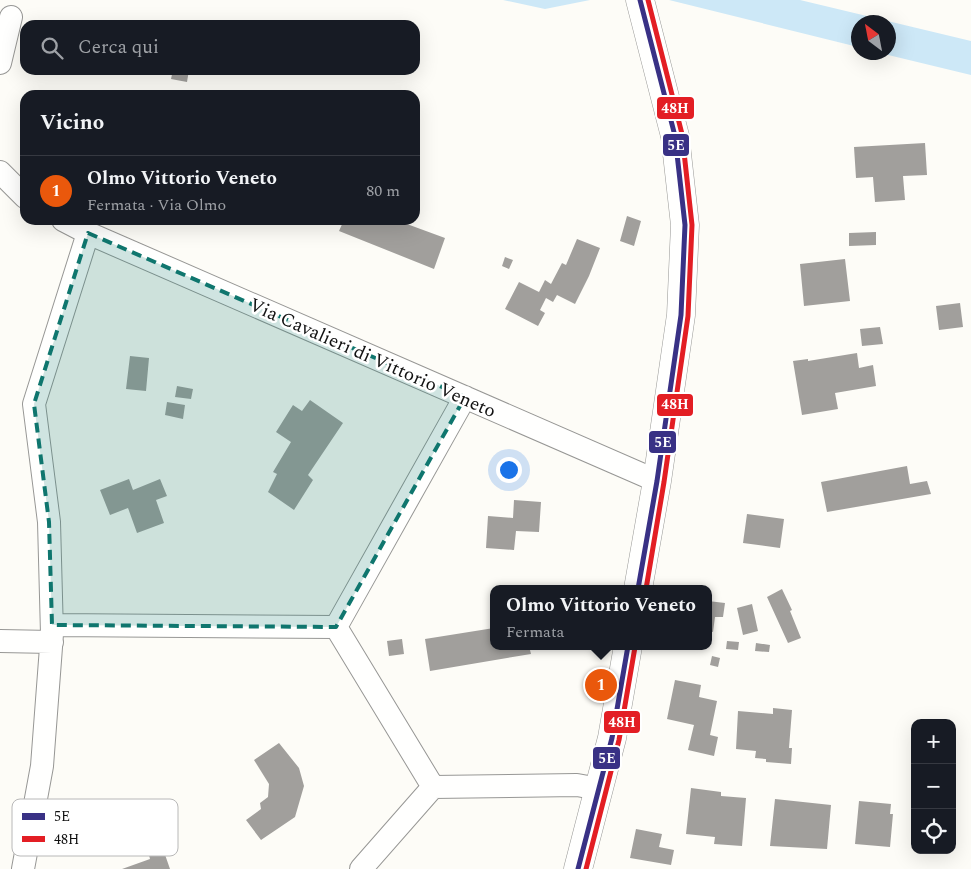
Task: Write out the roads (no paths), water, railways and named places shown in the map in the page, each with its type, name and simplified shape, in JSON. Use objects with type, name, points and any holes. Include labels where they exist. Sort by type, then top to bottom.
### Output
[{"type":"street","points":[[639,585],[658,481],[681,315],[685,225],[674,136],[642,7]]},
{"type":"street","points":[[0,63],[11,17]]},
{"type":"street","points":[[0,172],[20,192]]},
{"type":"street","name":"Via Cavalieri di Vittorio Veneto","points":[[73,225],[658,481]]},
{"type":"street","points":[[36,799],[42,766],[52,633],[49,522],[34,404],[88,233]]},
{"type":"street","points":[[336,627],[465,397]]},
{"type":"street","points":[[0,641],[52,633],[336,627]]},
{"type":"street","points":[[336,627],[433,787]]},
{"type":"street","points":[[578,869],[612,738],[627,650]]},
{"type":"street","points":[[361,869],[433,787],[576,785],[599,789]]},
{"type":"street","points":[[23,869],[25,856]]},
{"type":"water","points":[[503,0],[590,0],[545,9]]},
{"type":"water","points":[[669,0],[800,0],[863,15],[851,15],[851,45]]},
{"type":"water","points":[[896,23],[971,41],[971,75],[896,57]]},
{"type":"place","name":"Olmo Vittorio Veneto","points":[[601,685]]}]
